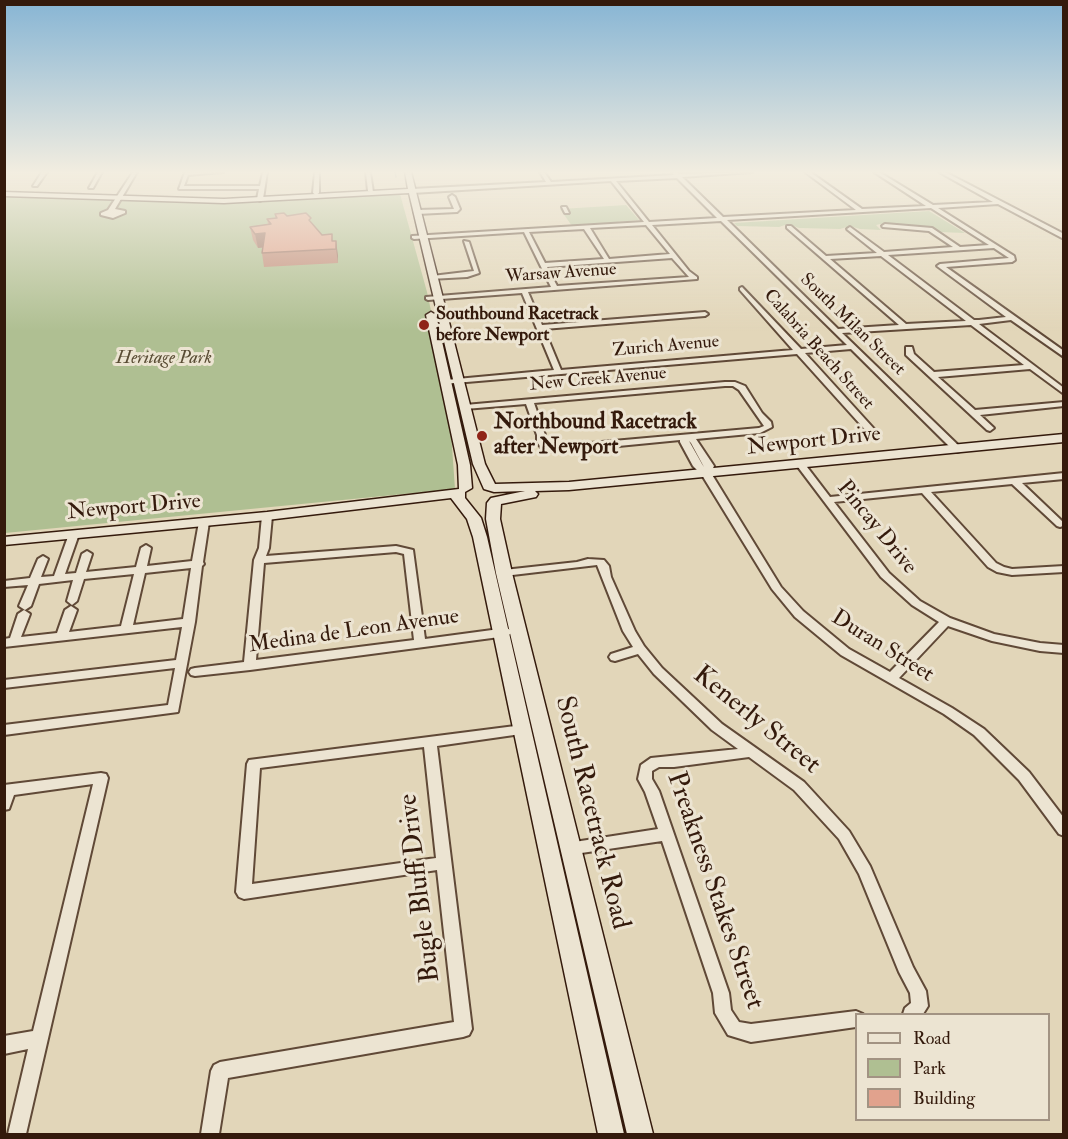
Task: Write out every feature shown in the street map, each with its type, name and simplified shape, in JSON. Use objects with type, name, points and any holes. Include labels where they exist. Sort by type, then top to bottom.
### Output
[{"type":"main road","name":"South Racetrack Road","points":[[415,225],[464,465],[462,497],[477,526],[510,632],[571,848],[640,1134]]},
{"type":"main road","name":"South Racetrack Road","points":[[411,226],[418,237],[432,278],[432,298],[459,380],[479,464],[493,495],[493,519],[504,573],[523,730],[611,1134]]},
{"type":"main road","name":"Newport Drive","points":[[493,495],[1064,438]]},
{"type":"main road","points":[[476,485],[493,495],[482,507],[462,497],[476,485]]},
{"type":"main road","name":"Newport Drive","points":[[4,541],[267,516],[304,518],[462,497]]},
{"type":"street","points":[[418,237],[624,225]]},
{"type":"street","points":[[648,225],[674,256]]},
{"type":"street","name":"South Milan Street","points":[[727,225],[957,449]]},
{"type":"street","points":[[961,225],[995,246],[1012,260],[940,266],[1064,355]]},
{"type":"street","points":[[1035,225],[1064,242]]},
{"type":"street","points":[[1043,225],[1064,237]]},
{"type":"street","points":[[885,226],[930,229],[960,249]]},
{"type":"street","points":[[586,227],[608,261]]},
{"type":"street","points":[[789,227],[904,326]]},
{"type":"street","points":[[850,229],[1064,392]]},
{"type":"street","points":[[526,231],[555,289]]},
{"type":"street","points":[[432,278],[467,276],[477,272],[466,242]]},
{"type":"street","points":[[825,258],[995,246]]},
{"type":"street","points":[[543,265],[674,256]]},
{"type":"street","name":"Warsaw Avenue","points":[[432,298],[695,278],[674,256]]},
{"type":"street","name":"Calabria Beach Street","points":[[742,289],[872,432]]},
{"type":"street","points":[[524,291],[558,371]]},
{"type":"street","points":[[539,327],[705,314]]},
{"type":"street","points":[[836,331],[1012,318]]},
{"type":"street","name":"Zurich Avenue","points":[[447,382],[852,347]]},
{"type":"street","points":[[909,350],[910,356],[990,428]]},
{"type":"street","points":[[931,375],[1031,367]]},
{"type":"street","name":"New Creek Avenue","points":[[465,407],[735,384],[742,388],[759,415],[767,422],[768,427],[760,430],[686,436]]},
{"type":"street","points":[[529,401],[541,435],[541,442],[546,448],[557,449],[686,436]]},
{"type":"street","points":[[973,413],[1064,404]]},
{"type":"street","name":"Duran Street","points":[[686,436],[684,442],[706,473],[766,572],[787,601],[832,642],[948,711],[995,746],[1024,776],[1064,830]]},
{"type":"street","name":"Pincay Drive","points":[[801,465],[895,586],[916,603],[946,621],[1016,643],[1063,649]]},
{"type":"street","points":[[829,500],[1064,476]]},
{"type":"street","points":[[1014,481],[1060,524]]},
{"type":"street","points":[[924,490],[992,565],[1012,572],[1064,569]]},
{"type":"street","points":[[250,666],[259,560],[264,548],[267,516]]},
{"type":"street","points":[[4,730],[174,709],[204,522]]},
{"type":"street","points":[[58,579],[74,534]]},
{"type":"street","points":[[126,629],[146,548]]},
{"type":"street","points":[[259,560],[396,549],[409,552],[420,643]]},
{"type":"street","points":[[62,636],[87,554]]},
{"type":"street","points":[[9,642],[25,610],[43,559]]},
{"type":"street","name":"Kenerly Street","points":[[504,573],[600,562],[605,568],[606,577],[640,649],[658,671],[696,708],[750,752],[800,786],[844,835],[865,871],[907,972],[918,991],[916,1010]]},
{"type":"street","points":[[4,584],[199,564]]},
{"type":"street","points":[[891,679],[946,621]]},
{"type":"street","points":[[9,642],[189,622]]},
{"type":"street","name":"Medina de Leon Avenue","points":[[195,672],[510,632]]},
{"type":"street","points":[[615,657],[640,649]]},
{"type":"street","points":[[4,684],[182,663]]},
{"type":"street","points":[[444,862],[244,892],[254,764],[430,741],[459,740],[523,730]]},
{"type":"street","name":"Bugle Bluff Drive","points":[[210,1134],[220,1071],[463,1029],[430,741]]},
{"type":"street","name":"Preakness Stakes Street","points":[[750,752],[674,762],[656,762],[646,769],[645,779],[652,791],[721,993],[723,1013],[734,1029],[751,1033],[855,1019]]},
{"type":"street","points":[[4,805],[7,791],[101,778],[17,1134]]},
{"type":"street","points":[[549,851],[667,834]]},
{"type":"street","points":[[4,1045],[39,1039]]},
{"type":"green space","name":"Heritage Park","points":[[5,225],[409,225],[427,292],[448,390],[455,489],[5,533]]},
{"type":"green space","points":[[736,225],[785,225],[779,227]]},
{"type":"green space","points":[[791,225],[876,225],[881,230],[850,226],[840,229],[799,228]]},
{"type":"green space","points":[[894,225],[952,225],[965,233],[940,232],[928,227]]},
{"type":"building","points":[[313,225],[322,235],[332,234],[332,241],[336,241],[336,249],[262,253],[265,233],[255,234],[250,227]]},
{"type":"place","name":"Southbound Racetrack before Newport","points":[[424,325]]},
{"type":"place","name":"Northbound Racetrack after Newport","points":[[482,436]]}]
